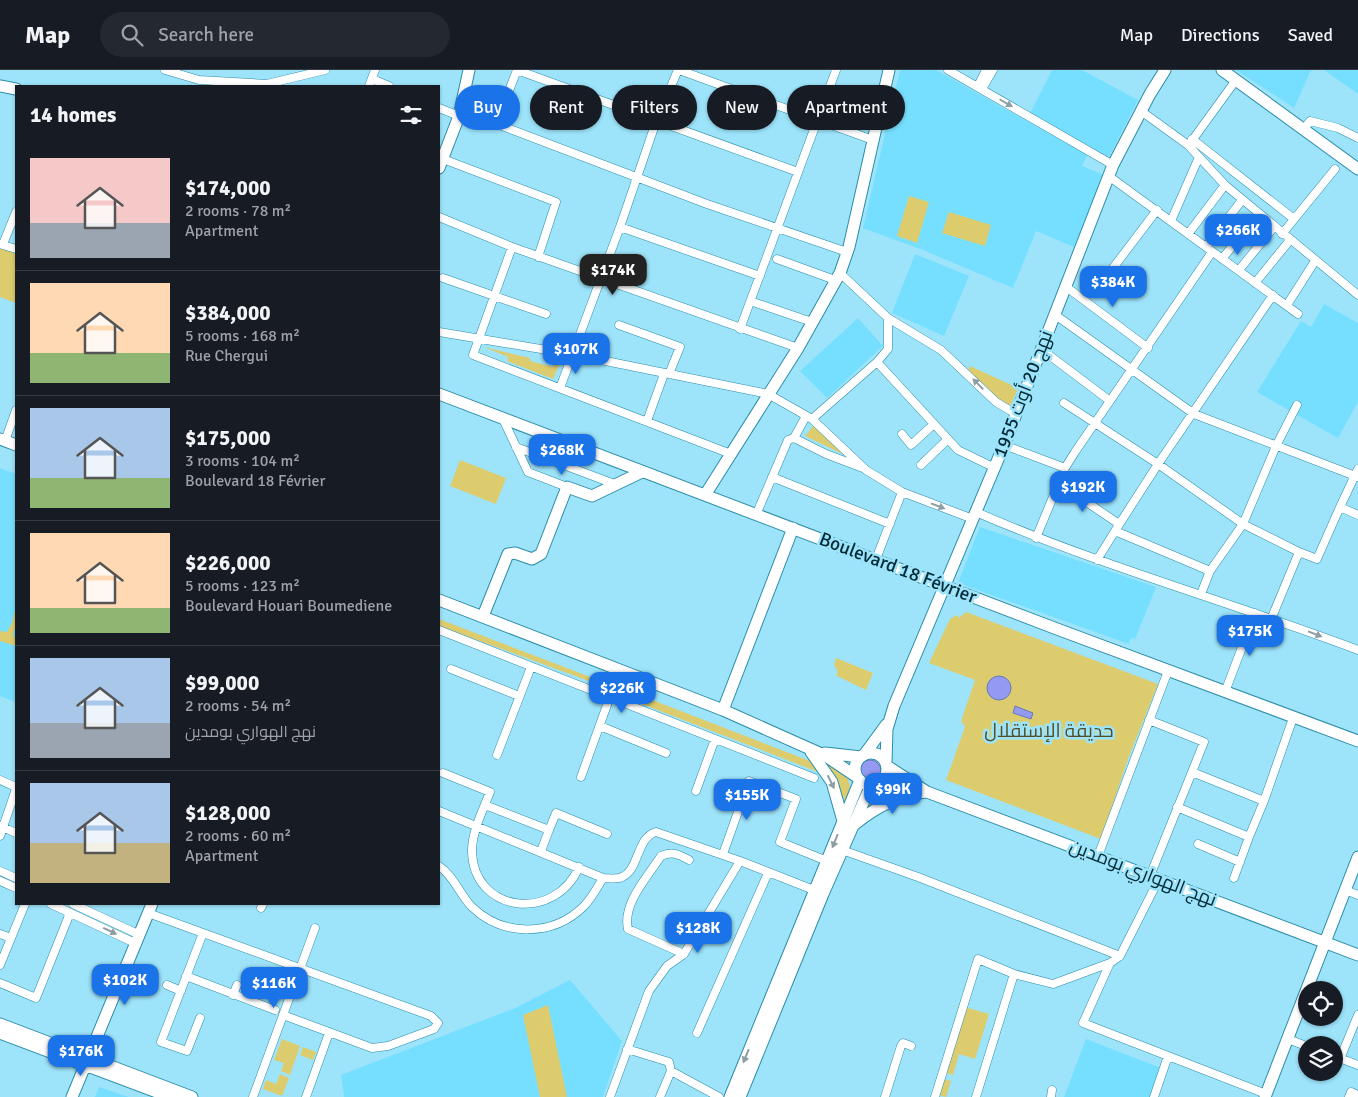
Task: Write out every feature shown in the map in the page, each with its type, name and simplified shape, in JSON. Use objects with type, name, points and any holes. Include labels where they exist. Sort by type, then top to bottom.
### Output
[{"type":"main road","points":[[466,85],[469,70]]},
{"type":"main road","points":[[705,495],[798,348],[838,276],[846,252],[874,140],[889,70]]},
{"type":"main road","name":"نهج 20 أوت 1955","points":[[863,756],[888,721],[943,586],[1004,445],[1111,171],[1141,110],[1166,70]]},
{"type":"main road","points":[[1222,70],[1358,169]]},
{"type":"main road","points":[[0,86],[15,88]]},
{"type":"main road","points":[[440,165],[455,126]]},
{"type":"main road","name":"Boulevard 18 Février","points":[[440,394],[1168,671],[1358,741]]},
{"type":"main road","points":[[2,440],[15,445]]},
{"type":"main road","points":[[483,616],[508,554],[515,553],[532,559],[541,554],[567,487],[592,496],[642,472]]},
{"type":"main road","points":[[722,710],[793,528]]},
{"type":"main road","points":[[440,600],[722,710],[809,748],[859,778],[873,784]]},
{"type":"main road","name":"نهج 20 أوت 1955","points":[[886,765],[888,721]]},
{"type":"main road","points":[[740,1097],[818,892],[827,861],[873,784],[886,775],[886,765],[877,754],[863,756],[835,755],[809,748]]},
{"type":"main road","points":[[809,748],[832,782],[848,823]]},
{"type":"main road","points":[[730,1097],[818,892],[842,850],[859,778],[856,766],[863,756]]},
{"type":"main road","name":"نهج الهواري بومدين","points":[[886,765],[927,792]]},
{"type":"main road","name":"نهج الهواري بومدين","points":[[873,784],[927,792],[1358,955]]},
{"type":"main road","points":[[848,823],[907,794],[927,792]]},
{"type":"main road","points":[[1265,1096],[1358,857]]},
{"type":"main road","points":[[72,1097],[150,908]]},
{"type":"main road","points":[[0,1024],[170,1097]]},
{"type":"main road","points":[[0,1033],[192,1097]]},
{"type":"street","points":[[165,70],[200,80],[267,84],[325,70]]},
{"type":"street","points":[[371,83],[375,70]]},
{"type":"street","points":[[511,85],[517,70],[612,104]]},
{"type":"street","points":[[672,85],[678,70],[787,110]]},
{"type":"street","points":[[831,85],[836,70]]},
{"type":"street","points":[[948,70],[980,88],[1111,171],[1164,216],[1298,314]]},
{"type":"street","points":[[980,88],[986,70]]},
{"type":"street","points":[[980,88],[993,70]]},
{"type":"street","points":[[1190,142],[1236,80]]},
{"type":"street","points":[[440,108],[455,112]]},
{"type":"street","points":[[1141,110],[1190,142],[1294,219]]},
{"type":"street","points":[[1304,129],[1310,121],[1338,128],[1358,138]]},
{"type":"street","points":[[512,130],[846,252]]},
{"type":"street","points":[[560,388],[571,354],[620,227],[653,130]]},
{"type":"street","points":[[682,130],[798,172]]},
{"type":"street","points":[[740,329],[814,130]]},
{"type":"street","points":[[845,130],[874,140]]},
{"type":"street","points":[[1190,142],[1199,157],[1225,185],[1358,295]]},
{"type":"street","points":[[1171,221],[1199,157]]},
{"type":"street","points":[[440,165],[556,202],[538,257]]},
{"type":"street","points":[[1282,234],[1335,169]]},
{"type":"street","points":[[1188,234],[1225,185]]},
{"type":"street","points":[[1036,538],[1060,484],[1065,468],[1148,348],[1209,249],[1242,200]]},
{"type":"street","points":[[1113,268],[1157,210]]},
{"type":"street","points":[[15,214],[2,244],[15,249]]},
{"type":"street","points":[[1222,259],[1258,214]]},
{"type":"street","points":[[440,217],[538,257],[798,348]]},
{"type":"street","points":[[620,227],[760,276]]},
{"type":"street","points":[[1239,270],[1274,227]]},
{"type":"street","points":[[1255,283],[1290,240]]},
{"type":"street","points":[[512,247],[473,355],[731,454]]},
{"type":"street","points":[[778,259],[838,276],[888,318],[941,350],[996,402],[1016,414]]},
{"type":"street","points":[[1287,305],[1315,261]]},
{"type":"street","points":[[443,278],[494,294],[546,314]]},
{"type":"street","points":[[1065,286],[1148,348]]},
{"type":"street","points":[[1097,560],[1158,464],[1274,295]]},
{"type":"street","points":[[756,303],[812,322]]},
{"type":"street","points":[[1054,314],[1194,414],[1276,446],[1357,474],[1340,507],[1318,559],[1299,552],[1243,524],[1158,464],[1064,403]]},
{"type":"street","points":[[756,515],[788,440],[794,438],[809,418],[877,362],[888,349],[888,318]]},
{"type":"street","points":[[619,325],[680,347],[666,374],[647,421]]},
{"type":"street","points":[[440,332],[571,354],[768,394],[809,418],[866,470]]},
{"type":"street","points":[[1041,349],[1110,401]]},
{"type":"street","points":[[877,362],[958,450],[994,468]]},
{"type":"street","points":[[1200,594],[1210,571],[1243,524],[1276,446],[1297,405]]},
{"type":"street","points":[[2,440],[15,412]]},
{"type":"street","points":[[503,419],[528,472],[567,487]]},
{"type":"street","points":[[902,434],[911,445],[934,424]]},
{"type":"street","points":[[794,438],[826,454],[866,470],[902,492],[974,515],[1097,560],[1254,613],[1272,617],[1358,650]]},
{"type":"street","points":[[921,465],[948,439]]},
{"type":"street","points":[[1004,445],[1065,468]]},
{"type":"street","points":[[516,447],[617,485]]},
{"type":"street","points":[[772,477],[890,524]]},
{"type":"street","points":[[1060,484],[1117,527],[1210,571]]},
{"type":"street","points":[[876,559],[902,492]]},
{"type":"street","points":[[1340,507],[1358,515]]},
{"type":"street","points":[[1272,617],[1299,552]]},
{"type":"street","points":[[1224,692],[1254,613]]},
{"type":"street","points":[[440,630],[814,778]]},
{"type":"street","points":[[497,755],[531,667]]},
{"type":"street","points":[[451,669],[520,696]]},
{"type":"street","points":[[581,776],[620,669]]},
{"type":"street","points":[[1098,856],[1168,671]]},
{"type":"street","points":[[1234,878],[1294,718]]},
{"type":"street","points":[[935,1097],[978,959],[1014,974],[1053,984],[1110,962],[1120,956],[1155,878],[1177,807],[1204,742],[1149,720]]},
{"type":"street","points":[[600,726],[666,753]]},
{"type":"street","points":[[696,791],[715,739]]},
{"type":"street","points":[[1192,772],[1264,801]]},
{"type":"street","points":[[443,774],[490,792],[473,842],[475,866],[487,887],[506,900],[530,904],[554,898],[572,882],[579,867]]},
{"type":"street","points":[[0,780],[15,788]]},
{"type":"street","points":[[723,854],[749,781],[796,799],[780,842],[827,861]]},
{"type":"street","points":[[0,836],[15,791]]},
{"type":"street","points":[[485,805],[549,830]]},
{"type":"street","points":[[1177,807],[1249,837]]},
{"type":"street","points":[[440,811],[603,878],[620,878],[628,872],[647,837],[656,832],[723,854],[818,892]]},
{"type":"street","points":[[540,851],[556,813],[607,834]]},
{"type":"street","points":[[2,827],[15,833]]},
{"type":"street","points":[[1198,844],[1240,862]]},
{"type":"street","points":[[842,850],[926,880],[1120,956]]},
{"type":"street","points":[[684,954],[628,929],[626,920],[631,904],[661,856],[668,852],[689,860]]},
{"type":"street","points":[[610,1097],[649,991],[667,966],[684,954],[740,861]]},
{"type":"street","points":[[440,867],[448,873],[462,896],[480,914],[502,926],[527,930],[552,925],[574,914],[590,898],[603,878]]},
{"type":"street","points":[[0,871],[15,878]]},
{"type":"street","points":[[697,1033],[768,873]]},
{"type":"street","points":[[0,881],[15,888]]},
{"type":"street","points":[[1345,890],[1358,895]]},
{"type":"street","points":[[0,965],[25,905]]},
{"type":"street","points":[[52,905],[138,939]]},
{"type":"street","points":[[75,905],[138,939]]},
{"type":"street","points":[[89,921],[96,905]]},
{"type":"street","points":[[150,908],[203,933],[430,1016],[438,1023],[434,1029],[388,1046],[372,1048],[283,1016]]},
{"type":"street","points":[[0,983],[36,998],[70,913]]},
{"type":"street","points":[[253,1097],[316,928]]},
{"type":"street","points":[[200,1018],[188,1051],[161,1042],[203,933]]},
{"type":"street","points":[[0,934],[11,938]]},
{"type":"street","points":[[1110,962],[1083,1023],[1265,1096]]},
{"type":"street","points":[[976,1097],[1014,974]]},
{"type":"street","points":[[186,976],[275,1010]]},
{"type":"street","points":[[233,994],[237,984]]},
{"type":"street","points":[[167,985],[181,991]]},
{"type":"street","points":[[1343,1046],[1358,1015]]},
{"type":"street","points":[[306,1097],[329,1033]]},
{"type":"street","points":[[1288,1039],[1298,1043]]},
{"type":"street","points":[[885,1097],[900,1046],[903,1043],[911,1046]]},
{"type":"street","points":[[627,1049],[669,1062],[671,1071],[660,1097]]},
{"type":"street","points":[[1154,1097],[1168,1056]]},
{"type":"street","points":[[1343,1060],[1358,1065]]},
{"type":"street","points":[[671,1071],[719,1097]]},
{"type":"street","points":[[1349,1097],[1351,1092],[1358,1094]]},
{"type":"shaded area","points":[[900,70],[936,70],[1071,146],[1088,153],[1082,166],[1104,175],[1074,247],[1036,231],[1013,288],[923,250],[863,228],[886,130],[905,130],[905,85],[896,85]]},
{"type":"shaded area","points":[[1052,70],[1082,70],[1138,100],[1107,161],[1029,115]]},
{"type":"shaded area","points":[[1236,70],[1311,70],[1294,108]]},
{"type":"shaded area","points":[[1324,70],[1358,70],[1358,94]]},
{"type":"shaded area","points":[[915,254],[969,276],[944,336],[892,313]]},
{"type":"shaded area","points":[[1324,304],[1358,323],[1358,402],[1338,438],[1257,392],[1301,321],[1311,327]]},
{"type":"shaded area","points":[[858,318],[883,346],[827,398],[800,371]]},
{"type":"shaded area","points":[[0,468],[15,474],[15,702],[0,696]]},
{"type":"shaded area","points":[[980,527],[1156,587],[1135,639],[1131,638],[1129,644],[958,583]]},
{"type":"shaded area","name":"حديقة الإستقلال","points":[[999,676],[1007,680],[1011,688],[1007,696],[999,700],[991,696],[987,688],[991,680]]},
{"type":"shaded area","points":[[1015,706],[1033,713],[1031,719],[1013,713]]},
{"type":"shaded area","points":[[870,760],[878,763],[881,771],[878,779],[870,782],[862,779],[859,771],[862,763]]},
{"type":"shaded area","points":[[570,980],[622,1041],[603,1097],[344,1097],[341,1075],[515,1008]]},
{"type":"shaded area","points":[[1086,1039],[1161,1068],[1150,1097],[1064,1097]]},
{"type":"shaded area","points":[[99,1087],[129,1097],[95,1097]]},
{"type":"green space","points":[[909,196],[929,202],[917,243],[897,236]]},
{"type":"green space","points":[[949,212],[991,225],[985,246],[942,233]]},
{"type":"green space","points":[[0,246],[15,249],[15,303],[0,297]]},
{"type":"green space","points":[[484,347],[530,358],[530,361],[553,367],[554,359],[561,361],[553,379],[507,361],[508,357]]},
{"type":"green space","points":[[970,366],[1018,388],[1010,407],[997,400],[968,371]]},
{"type":"green space","points":[[814,425],[847,456],[805,436]]},
{"type":"green space","points":[[460,460],[506,478],[496,504],[450,486]]},
{"type":"green space","points":[[15,610],[13,636],[15,637],[15,646],[0,641],[0,631],[7,632],[12,623]]},
{"type":"green space","name":"حديقة الإستقلال","points":[[966,612],[1158,684],[1128,759],[1101,839],[946,780],[965,727],[961,721],[975,680],[929,663],[950,619],[957,615],[959,618]]},
{"type":"green space","points":[[440,619],[606,683],[605,687],[440,626]]},
{"type":"green space","points":[[836,658],[873,673],[866,690],[837,676],[837,670],[834,665]]},
{"type":"green space","points":[[624,689],[810,761],[821,773],[621,696]]},
{"type":"green space","points":[[824,761],[848,779],[850,787],[846,803]]},
{"type":"green space","points":[[882,790],[904,791],[863,812],[870,798]]},
{"type":"green space","points":[[548,1005],[567,1097],[540,1097],[523,1015]]},
{"type":"green space","points":[[965,1007],[989,1014],[975,1059],[959,1054],[953,1075],[946,1073]]},
{"type":"green space","points":[[282,1039],[300,1046],[290,1075],[281,1071],[284,1063],[274,1060]]},
{"type":"green space","points":[[303,1047],[316,1052],[313,1060],[300,1055]]},
{"type":"green space","points":[[280,1074],[289,1078],[282,1096],[263,1089],[266,1080],[276,1084]]},
{"type":"green space","points":[[944,1079],[951,1081],[946,1097],[939,1095]]}]
